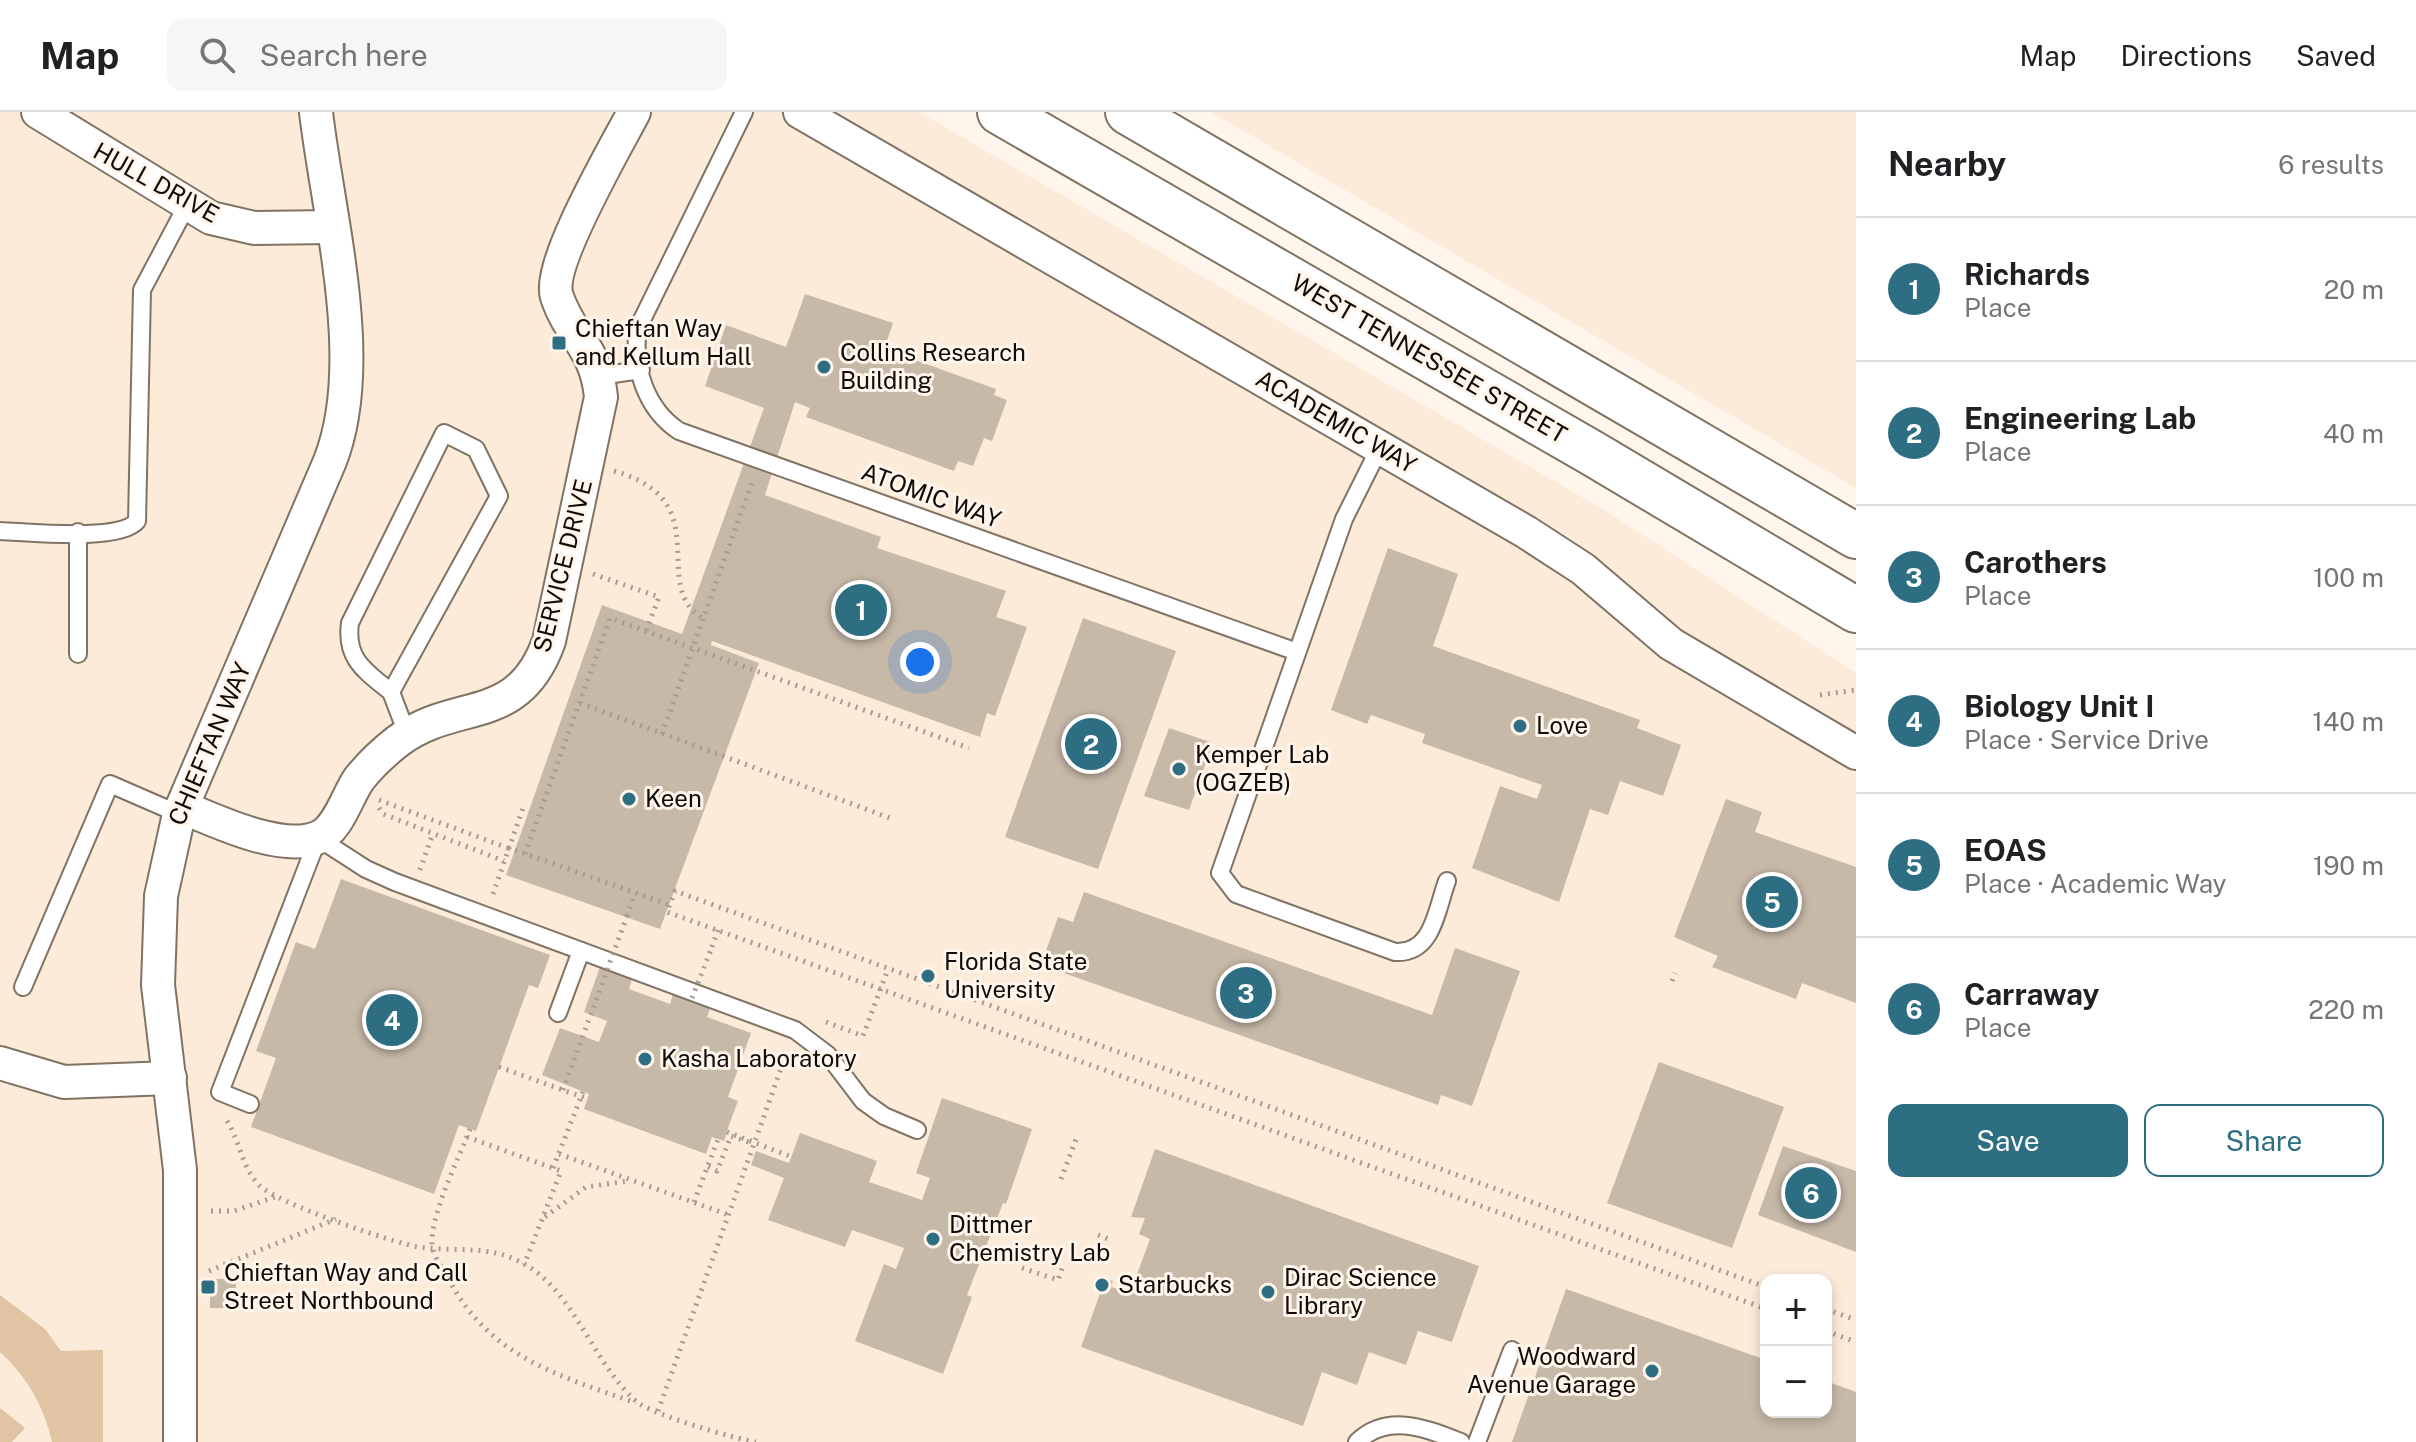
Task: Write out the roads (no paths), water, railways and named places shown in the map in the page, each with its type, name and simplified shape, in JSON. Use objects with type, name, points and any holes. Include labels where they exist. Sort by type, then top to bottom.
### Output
[{"type":"main road","name":"WEST TENNESSEE STREET","points":[[1000,112],[1592,453],[1856,610]]},
{"type":"main road","points":[[1128,112],[1856,536]]},
{"type":"street","name":"HULL DRIVE","points":[[38,112],[211,218],[243,227],[287,230],[331,227]]},
{"type":"street","name":"CHIEFTAN WAY","points":[[180,1442],[180,1170],[161,1016],[157,945],[161,896],[180,810],[337,440],[346,381],[346,337],[316,112]]},
{"type":"street","name":"SERVICE DRIVE","points":[[318,838],[332,827],[373,762],[407,734],[510,696],[523,687],[538,667],[549,641],[597,420],[599,376],[587,346],[562,309],[555,279],[559,260],[634,112]]},
{"type":"street","name":"ACADEMIC WAY","points":[[800,112],[1550,547],[1583,569],[1671,644],[1856,753]]},
{"type":"street","points":[[180,810],[251,834],[287,840],[318,838]]},
{"type":"street","points":[[0,1063],[64,1082],[170,1078]]},
{"type":"lane","name":"ATOMIC WAY","points":[[744,112],[643,314],[636,343],[651,403],[661,419],[679,431],[1297,652]]},
{"type":"lane","points":[[0,531],[122,531],[137,521],[142,290],[187,205]]},
{"type":"lane","points":[[599,376],[641,370]]},
{"type":"lane","points":[[391,692],[499,496],[476,449],[444,433],[350,623],[349,647],[352,656],[391,692],[407,734]]},
{"type":"lane","points":[[1380,447],[1344,519],[1220,873],[1236,894],[1395,952],[1419,949],[1447,881]]},
{"type":"lane","points":[[78,532],[78,654]]},
{"type":"lane","points":[[23,987],[110,784],[180,810]]},
{"type":"lane","points":[[250,1104],[220,1092],[318,838],[381,876],[795,1030],[828,1055],[863,1101],[884,1116],[917,1130]]},
{"type":"lane","points":[[558,1013],[581,951]]},
{"type":"lane","points":[[1477,1442],[1512,1350]]},
{"type":"lane","points":[[1357,1442],[1374,1430],[1404,1425],[1461,1442]]},
{"type":"place","name":"Chieftan Way and Kellum Hall","points":[[559,343]]},
{"type":"place","name":"Collins Research Building","points":[[824,367]]},
{"type":"place","name":"Richards","points":[[861,610]]},
{"type":"place","name":"Love","points":[[1520,726]]},
{"type":"place","name":"Engineering Lab","points":[[1091,744]]},
{"type":"place","name":"Kemper Lab (OGZEB)","points":[[1179,769]]},
{"type":"place","name":"Keen","points":[[629,799]]},
{"type":"place","name":"EOAS","points":[[1772,902]]},
{"type":"place","name":"Florida State University","points":[[928,976]]},
{"type":"place","name":"Carothers","points":[[1246,993]]},
{"type":"place","name":"Biology Unit I","points":[[392,1020]]},
{"type":"place","name":"Kasha Laboratory","points":[[645,1059]]},
{"type":"place","name":"Carraway","points":[[1811,1193]]},
{"type":"place","name":"Dittmer Chemistry Lab","points":[[933,1239]]},
{"type":"place","name":"Starbucks","points":[[1102,1285]]},
{"type":"place","name":"Chieftan Way and Call Street Northbound","points":[[208,1287]]},
{"type":"place","name":"Dirac Science Library","points":[[1268,1292]]},
{"type":"place","name":"Woodward Avenue Garage","points":[[1652,1371]]}]
